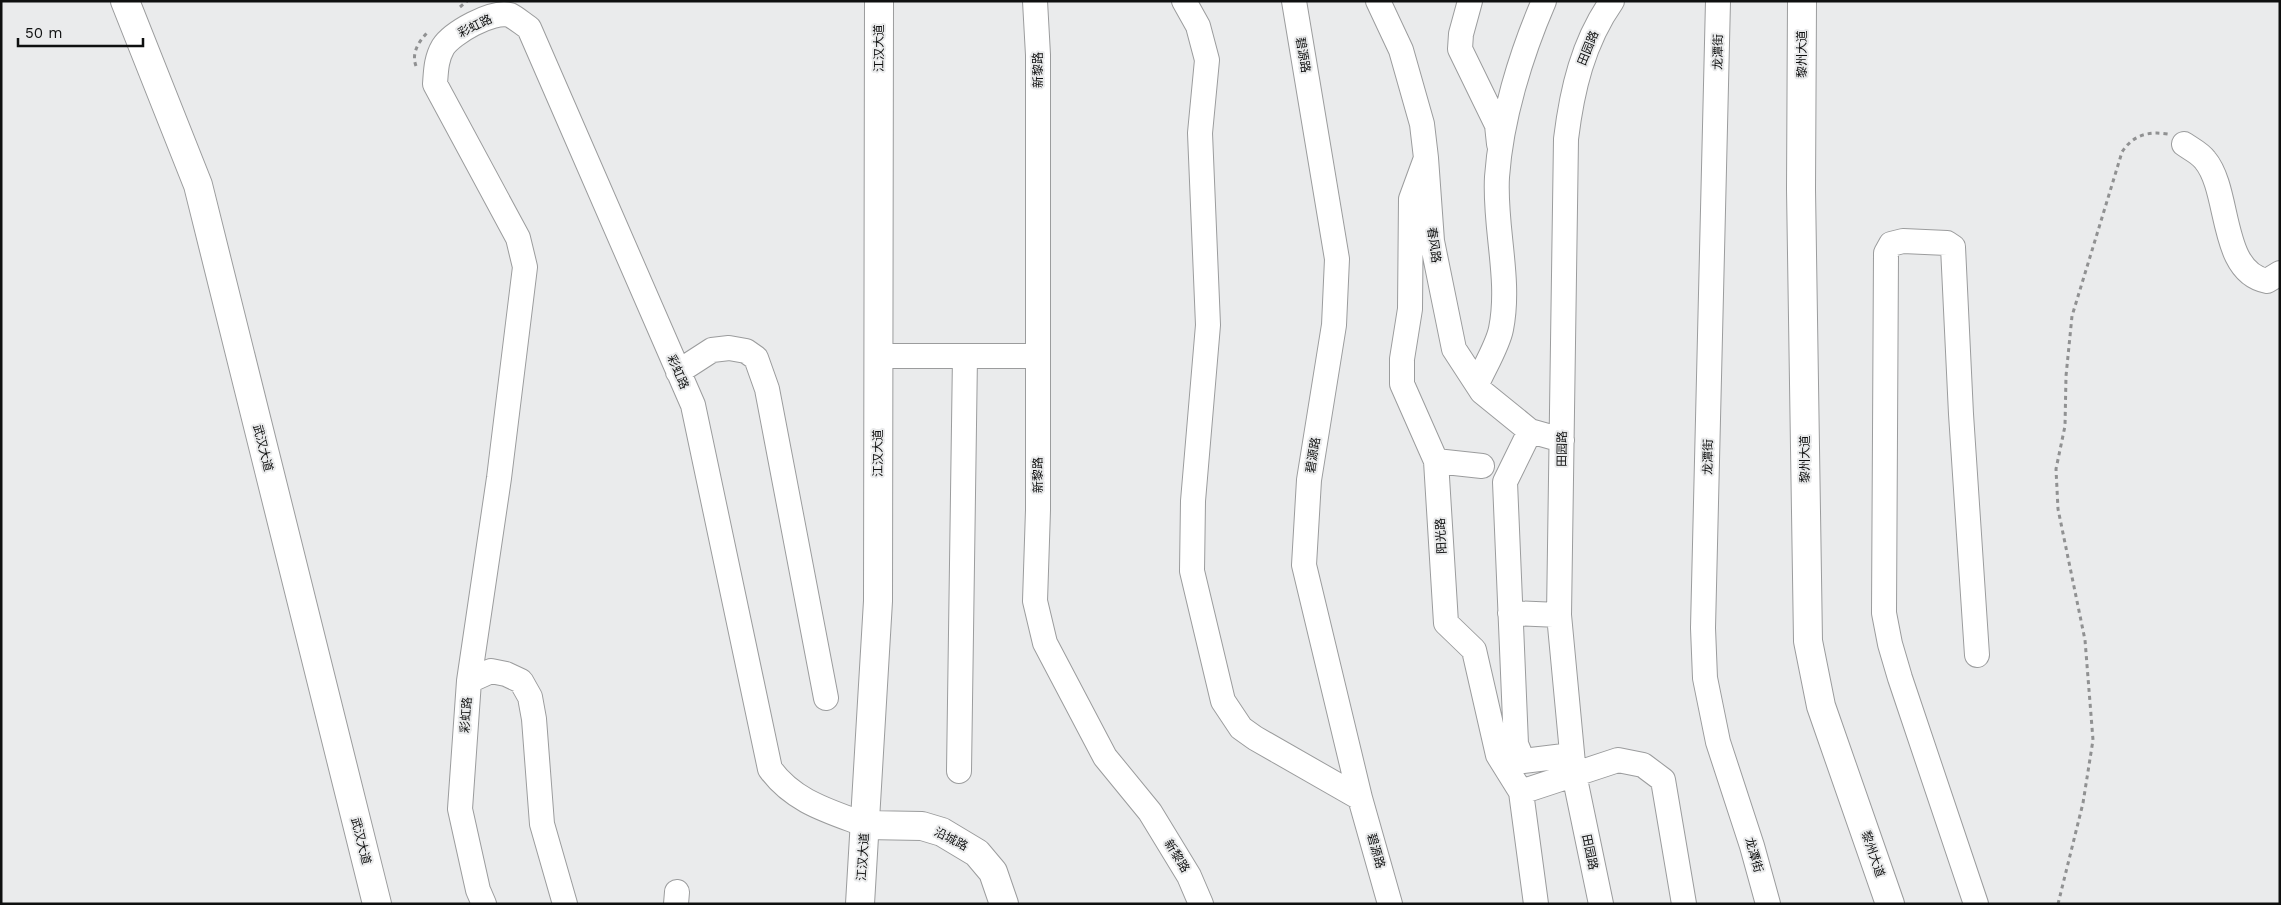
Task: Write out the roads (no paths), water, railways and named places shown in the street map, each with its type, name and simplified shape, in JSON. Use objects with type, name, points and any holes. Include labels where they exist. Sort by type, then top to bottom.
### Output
[{"type":"main road","name":"武汉大道","points":[[125,1],[198,185],[377,904]]},
{"type":"main road","name":"江汉大道","points":[[860,904],[878,601],[879,1]]},
{"type":"main road","name":"黎州大道","points":[[1802,1],[1801,190],[1808,641],[1821,706],[1890,904]]},
{"type":"main road","name":"沿城路","points":[[866,825],[922,826],[942,832],[977,853],[993,872],[1004,904]]},
{"type":"street","name":"新黎路","points":[[1034,1],[1038,55],[1038,510],[1035,601],[1045,643],[1105,757],[1150,812],[1189,876],[1201,904]]},
{"type":"street","points":[[1184,1],[1198,26],[1207,60],[1200,133],[1208,325],[1193,510],[1191,554],[1194,587],[1223,701],[1241,728],[1255,738],[1360,798]]},
{"type":"street","name":"碧源路","points":[[1294,1],[1337,259],[1334,325],[1309,480],[1304,565],[1360,798],[1390,904]]},
{"type":"street","name":"春风路","points":[[1378,1],[1401,50],[1422,124],[1432,241],[1454,349],[1482,392],[1530,432],[1562,440]]},
{"type":"street","points":[[1470,1],[1461,34],[1460,49],[1497,125],[1500,150],[1497,201],[1504,301],[1501,330],[1477,384]]},
{"type":"street","points":[[1500,150],[1528,38],[1544,1]]},
{"type":"street","name":"田园路","points":[[1601,904],[1573,764],[1559,614],[1566,139],[1570,103],[1578,72],[1598,21],[1612,1]]},
{"type":"street","name":"龙潭街","points":[[1718,1],[1703,628],[1705,678],[1718,742],[1752,846],[1768,904]]},
{"type":"street","name":"彩虹路","points":[[484,904],[478,890],[460,809],[469,681],[499,478],[525,267],[518,238],[435,84],[436,62],[444,46],[459,31],[492,16],[509,15],[529,28],[693,405],[770,769],[781,784],[809,803],[866,825]]},
{"type":"street","points":[[2184,144],[2206,161],[2215,182],[2237,256],[2246,271],[2256,279],[2267,281],[2280,273]]},
{"type":"street","name":"阳光路","points":[[1426,158],[1411,198],[1410,309],[1402,359],[1402,384],[1436,461],[1446,622],[1474,650],[1498,755],[1521,792],[1536,904]]},
{"type":"street","points":[[1976,904],[1900,678],[1890,644],[1884,613],[1886,252],[1890,244],[1903,241],[1948,243],[1953,247],[1960,414],[1977,655]]},
{"type":"street","points":[[678,372],[712,350],[729,348],[746,351],[756,358],[767,389],[826,698]]},
{"type":"street","points":[[878,356],[1037,356]]},
{"type":"street","points":[[959,771],[965,356]]},
{"type":"street","points":[[1530,432],[1505,482],[1516,744],[1524,761],[1573,764],[1618,760],[1643,765],[1663,780],[1684,904]]},
{"type":"street","points":[[1436,461],[1482,466]]},
{"type":"street","points":[[1510,613],[1559,614]]},
{"type":"street","points":[[469,681],[491,671],[506,674],[521,682],[530,697],[534,719],[542,824],[566,904]]},
{"type":"street","points":[[1521,792],[1573,764]]}]
